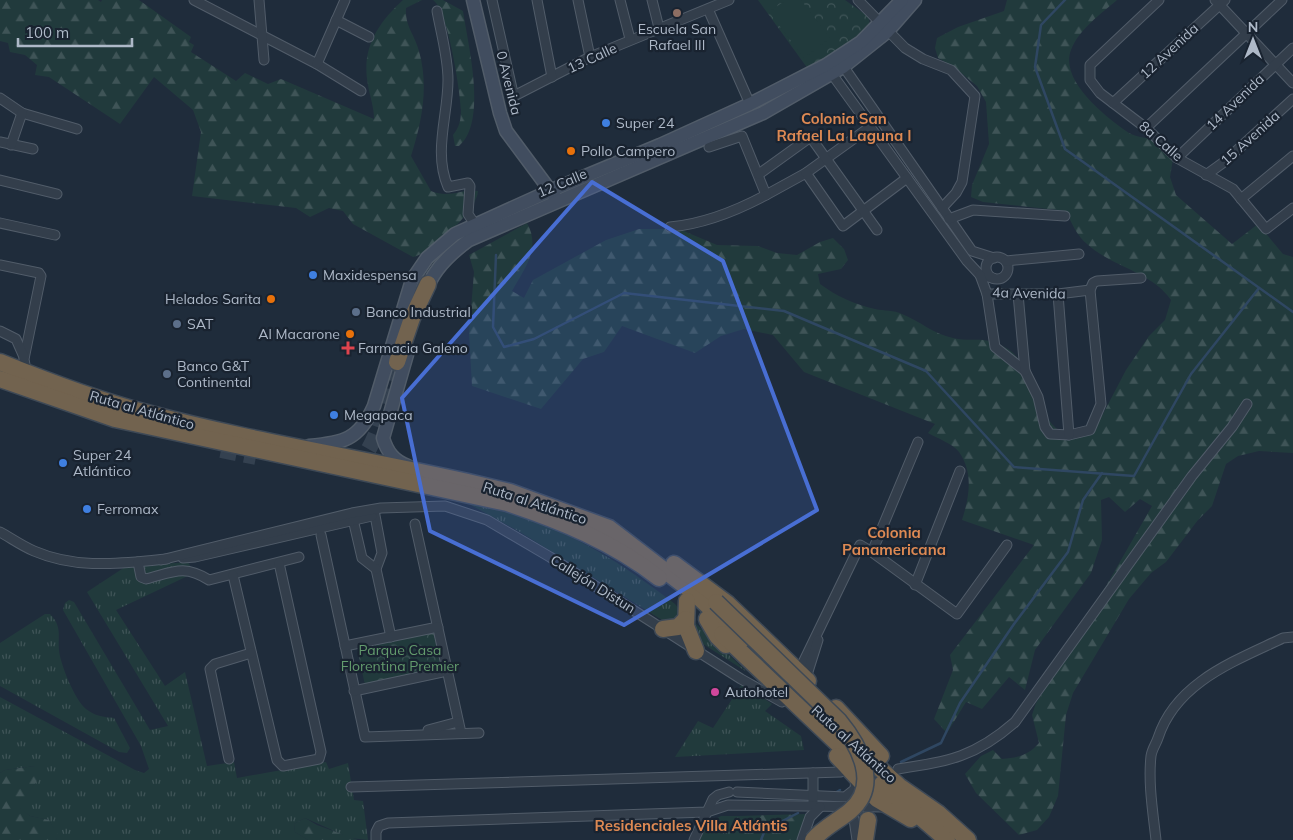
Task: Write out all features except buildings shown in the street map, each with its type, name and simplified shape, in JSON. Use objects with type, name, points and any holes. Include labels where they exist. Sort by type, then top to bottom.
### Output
[{"type":"highway","points":[[397,362],[423,277]]},
{"type":"highway","name":"Ruta al Atlántico","points":[[0,362],[40,379],[131,409],[206,428],[300,446],[510,492],[609,528],[694,593],[838,731],[899,786],[938,813],[968,840]]},
{"type":"highway","name":"Ruta al Atlántico","points":[[0,379],[74,407],[129,422],[507,503],[568,524],[604,541],[655,575],[687,601],[859,763],[944,838]]},
{"type":"highway","points":[[129,422],[146,434],[221,450]]},
{"type":"highway","points":[[609,528],[644,544],[705,586],[759,631],[895,772],[938,813]]},
{"type":"highway","points":[[705,586],[716,602],[839,721],[851,735],[863,759],[866,780],[859,801],[813,840]]},
{"type":"highway","points":[[687,601],[686,619],[688,634],[696,651]]},
{"type":"highway","points":[[663,629],[678,627],[686,619]]},
{"type":"highway","points":[[707,619],[717,636],[849,774],[876,799],[944,838]]},
{"type":"highway","points":[[911,803],[929,815],[958,840]]},
{"type":"highway","points":[[859,838],[870,813]]},
{"type":"main road","name":"0 Avenida","points":[[473,0],[506,131],[555,196]]},
{"type":"main road","name":"0 Avenida","points":[[477,0],[477,15]]},
{"type":"main road","name":"12 Calle","points":[[883,28],[902,0]]},
{"type":"main road","name":"12 Calle","points":[[300,446],[344,441],[361,430],[368,422],[407,295],[423,277],[457,249],[484,232],[660,145],[841,63],[915,0]]},
{"type":"main road","name":"12 Calle","points":[[442,476],[405,465],[396,460],[386,449],[383,438],[423,277],[446,241],[474,223],[555,196],[763,113],[828,70]]},
{"type":"street","points":[[194,0],[317,64],[361,91]]},
{"type":"street","points":[[259,0],[264,60]]},
{"type":"street","points":[[317,64],[345,0]]},
{"type":"street","name":"13 Calle","points":[[492,0],[513,94],[516,95],[630,39],[729,0]]},
{"type":"street","points":[[537,0],[552,77]]},
{"type":"street","points":[[578,0],[590,57]]},
{"type":"street","points":[[620,0],[630,39]]},
{"type":"street","points":[[652,0],[658,28]]},
{"type":"street","points":[[858,0],[883,28],[905,48],[922,59],[950,70],[975,96],[962,182],[942,208]]},
{"type":"street","name":"8a Calle","points":[[1158,0],[1090,65],[1090,80],[1100,93],[1146,128],[1177,158],[1226,184],[1266,229],[1293,208]]},
{"type":"street","points":[[1146,128],[1282,0]]},
{"type":"street","points":[[1220,2],[1293,83]]},
{"type":"street","name":"12 Avenida","points":[[1114,103],[1220,2]]},
{"type":"street","points":[[708,9],[750,104]]},
{"type":"street","points":[[437,11],[448,78],[446,113],[442,132],[441,167],[448,187],[468,184],[470,186],[468,214],[474,223]]},
{"type":"street","points":[[336,20],[369,37]]},
{"type":"street","name":"14 Avenida","points":[[1177,158],[1293,48]]},
{"type":"street","points":[[841,63],[972,251],[1006,261],[1079,254]]},
{"type":"street","name":"4a Avenida","points":[[828,70],[980,275],[987,294],[1058,294],[1090,290]]},
{"type":"street","points":[[0,98],[22,113],[77,129]]},
{"type":"street","name":"15 Avenida","points":[[1206,175],[1224,162],[1293,99]]},
{"type":"street","points":[[11,145],[22,113]]},
{"type":"street","points":[[670,227],[700,222],[747,206],[806,173],[870,127]]},
{"type":"street","points":[[709,147],[741,135],[766,195]]},
{"type":"street","points":[[758,174],[809,138],[812,139],[865,209],[877,230]]},
{"type":"street","points":[[0,142],[33,149]]},
{"type":"street","points":[[1241,200],[1293,156]]},
{"type":"street","points":[[806,173],[843,226],[907,178]]},
{"type":"street","points":[[0,180],[57,194]]},
{"type":"street","points":[[949,219],[973,210],[1065,216]]},
{"type":"street","points":[[0,223],[55,235]]},
{"type":"street","points":[[992,278],[988,274],[986,266],[994,258]]},
{"type":"street","points":[[980,275],[999,279],[1007,274],[1006,261]]},
{"type":"street","points":[[0,265],[38,273],[41,276],[25,362],[16,340],[0,331]]},
{"type":"street","points":[[1018,294],[1025,371],[1038,397],[1045,427],[1050,434],[1069,435],[1090,430],[1101,404],[1090,290],[1092,283],[1096,281],[1141,278]]},
{"type":"street","points":[[987,294],[995,347],[1025,371]]},
{"type":"street","points":[[1058,294],[1069,435]]},
{"type":"street","points":[[898,769],[966,756],[992,742],[1015,722],[1192,476],[1232,427],[1247,404]]},
{"type":"street","points":[[872,552],[918,442]]},
{"type":"street","points":[[915,585],[960,471]]},
{"type":"street","name":"Callejón Distun","points":[[0,532],[32,551],[56,560],[87,565],[161,560],[353,516],[418,506],[445,506],[487,520],[550,557],[696,651],[782,702]]},
{"type":"street","points":[[375,512],[382,553],[376,569],[390,637]]},
{"type":"street","points":[[353,516],[362,558],[376,569]]},
{"type":"street","points":[[415,524],[461,733]]},
{"type":"street","points":[[321,535],[365,737],[480,733]]},
{"type":"street","points":[[802,675],[859,546],[872,552],[956,614],[1007,545]]},
{"type":"street","points":[[138,562],[141,578],[146,579],[183,570],[195,571],[209,580],[299,557]]},
{"type":"street","points":[[233,575],[279,763],[283,766],[319,759],[322,752],[279,563]]},
{"type":"street","points":[[345,646],[438,628]]},
{"type":"street","points":[[1156,840],[1150,768],[1151,752],[1160,728],[1180,699],[1201,680],[1283,638],[1293,636]]},
{"type":"street","points":[[229,759],[210,670],[215,664],[251,653]]},
{"type":"street","points":[[354,691],[447,671]]},
{"type":"street","points":[[411,735],[458,722]]},
{"type":"street","points":[[802,840],[810,817],[816,807],[813,796],[813,772]]},
{"type":"street","points":[[351,787],[813,772],[849,774],[856,789],[850,796],[730,792],[716,796],[694,840]]},
{"type":"street","points":[[728,805],[724,800],[730,792]]},
{"type":"street","points":[[376,840],[376,832],[379,826],[388,823],[708,812],[728,805],[842,807],[870,813],[892,809]]},
{"type":"street","points":[[842,807],[854,819],[859,838]]},
{"type":"highlighted area","points":[[592,182],[723,261],[817,510],[624,625],[430,531],[402,398]]},
{"type":"green space","points":[[0,0],[98,0],[101,2],[102,0],[139,0],[191,37],[189,42],[194,45],[191,52],[236,81],[245,73],[268,84],[281,79],[374,119],[366,72],[369,49],[373,38],[386,18],[403,0],[422,0],[406,8],[408,25],[419,51],[424,78],[421,117],[411,156],[431,191],[450,194],[472,190],[478,191],[476,199],[471,208],[453,229],[431,248],[413,257],[353,224],[343,211],[329,208],[310,217],[296,208],[192,196],[201,132],[193,110],[154,77],[120,124],[49,77],[35,75],[37,65],[25,55],[10,52],[8,43],[0,41]]},
{"type":"green space","points":[[433,0],[443,0],[463,11],[472,62],[474,102],[473,120],[468,135],[459,146],[455,146],[453,135],[458,127],[461,114],[456,69],[444,19]]},
{"type":"green space","points":[[758,0],[845,0],[869,17],[870,28],[842,51],[808,69]]},
{"type":"green space","points":[[786,0],[801,0],[830,38],[804,58],[769,12]]},
{"type":"green space","points":[[1007,0],[1117,0],[1079,35],[1071,50],[1069,62],[1078,86],[1087,98],[1129,133],[1154,140],[1162,146],[1173,159],[1170,177],[1176,195],[1232,244],[1258,224],[1283,254],[1293,257],[1293,453],[1259,451],[1238,456],[1226,464],[1212,506],[1198,520],[1166,562],[1151,573],[1129,599],[1073,693],[1066,715],[1058,796],[1049,817],[1037,830],[1019,835],[976,793],[965,774],[981,756],[993,750],[1002,759],[1013,758],[1027,753],[1039,743],[1032,715],[1036,703],[1060,666],[1152,506],[1140,499],[1125,512],[1109,497],[1101,500],[1102,540],[1091,573],[1035,650],[1025,690],[1009,677],[982,709],[966,702],[947,733],[934,719],[953,670],[950,655],[1034,545],[962,520],[969,486],[967,468],[956,449],[928,433],[935,424],[804,372],[773,335],[744,329],[721,336],[695,353],[622,326],[604,352],[583,359],[541,409],[472,386],[469,334],[474,272],[469,255],[527,223],[531,232],[532,249],[530,258],[512,291],[524,298],[533,280],[606,240],[639,229],[679,229],[717,245],[758,246],[777,253],[797,255],[820,242],[833,238],[844,249],[848,260],[841,269],[818,274],[820,284],[853,302],[875,309],[899,313],[946,336],[986,340],[999,344],[1008,349],[1017,358],[1025,370],[1044,412],[1052,424],[1062,432],[1075,436],[1094,431],[1126,370],[1149,336],[1165,320],[1171,300],[1163,290],[1143,276],[1108,259],[1083,241],[1066,211],[983,202],[971,197],[972,185],[989,144],[986,102],[977,86],[954,67],[938,58],[935,48],[937,38],[958,27],[1004,11]]},
{"type":"green space","points":[[469,504],[527,519],[554,529],[603,554],[675,604],[679,609],[675,621],[662,620],[520,532]]},
{"type":"green space","points":[[188,562],[194,573],[116,610],[165,686],[185,672],[207,766],[234,762],[237,778],[326,762],[329,769],[348,763],[354,800],[363,801],[368,840],[350,838],[305,818],[294,824],[295,832],[308,840],[56,840],[57,835],[49,820],[30,816],[17,806],[38,780],[35,766],[5,770],[0,773],[0,697],[135,770],[144,773],[149,769],[141,746],[63,610],[65,603],[69,600],[74,602],[150,730],[168,726],[87,592],[125,567]]},
{"type":"green space","points":[[45,614],[50,614],[56,623],[59,631],[59,650],[62,664],[77,698],[86,709],[93,713],[103,717],[114,718],[130,748],[127,753],[119,752],[0,686],[0,643]]},
{"type":"green space","points":[[693,621],[747,672],[692,637]]},
{"type":"green space","name":"Parque Casa Florentina Premier","points":[[436,632],[444,669],[365,685],[357,648]]},
{"type":"green space","points":[[742,684],[772,704],[765,711],[801,736],[804,750],[675,757],[698,721],[713,728]]},
{"type":"green space","points":[[35,766],[42,770],[38,780],[18,806],[30,816],[49,820],[58,835],[56,840],[0,840],[0,773],[5,770]]},
{"type":"green space","points":[[808,814],[800,840],[739,840],[739,816]]},
{"type":"green space","points":[[721,816],[739,816],[739,840],[699,840],[708,823]]},
{"type":"green space","points":[[305,818],[317,825],[358,840],[308,840],[295,832],[294,824]]},
{"type":"waterway","points":[[1065,0],[1041,25],[1035,67],[1065,149],[1293,312]]},
{"type":"waterway","points":[[496,255],[493,327],[504,347],[534,339],[624,293],[784,311],[926,371],[1014,467],[1134,476],[1191,374],[1259,288]]},
{"type":"waterway","points":[[901,762],[941,743],[960,703],[1014,624],[1068,552],[1083,500],[1102,473]]},
{"type":"waterway","points":[[835,793],[840,790]]},
{"type":"waterway","points":[[761,840],[765,830],[798,813]]},
{"type":"tunnel","points":[[353,467],[362,459],[376,435],[397,362]]},
{"type":"tunnel","points":[[221,450],[256,457]]},
{"type":"place","name":"Escuela San Rafael III","points":[[677,13]]},
{"type":"place","name":"Super 24","points":[[606,123]]},
{"type":"place","name":"Pollo Campero","points":[[571,151]]},
{"type":"place","name":"Maxidespensa","points":[[313,275]]},
{"type":"place","name":"Helados Sarita","points":[[271,299]]},
{"type":"place","name":"Banco Industrial","points":[[356,312]]},
{"type":"place","name":"SAT","points":[[177,324]]},
{"type":"place","name":"Al Macarone","points":[[350,334]]},
{"type":"place","name":"Farmacia Galeno","points":[[348,348]]},
{"type":"place","name":"Banco G&T Continental","points":[[167,374]]},
{"type":"place","name":"Megapaca","points":[[334,415]]},
{"type":"place","name":"Super 24 Atlántico","points":[[63,463]]},
{"type":"place","name":"Ferromax","points":[[87,509]]},
{"type":"place","name":"Autohotel","points":[[715,692]]},
{"type":"district","name":"Colonia San Rafael La Laguna I","points":[[844,126]]},
{"type":"district","name":"Colonia Panamericana","points":[[894,540]]},
{"type":"district","name":"Residenciales Villa Atlántis","points":[[691,825]]}]
